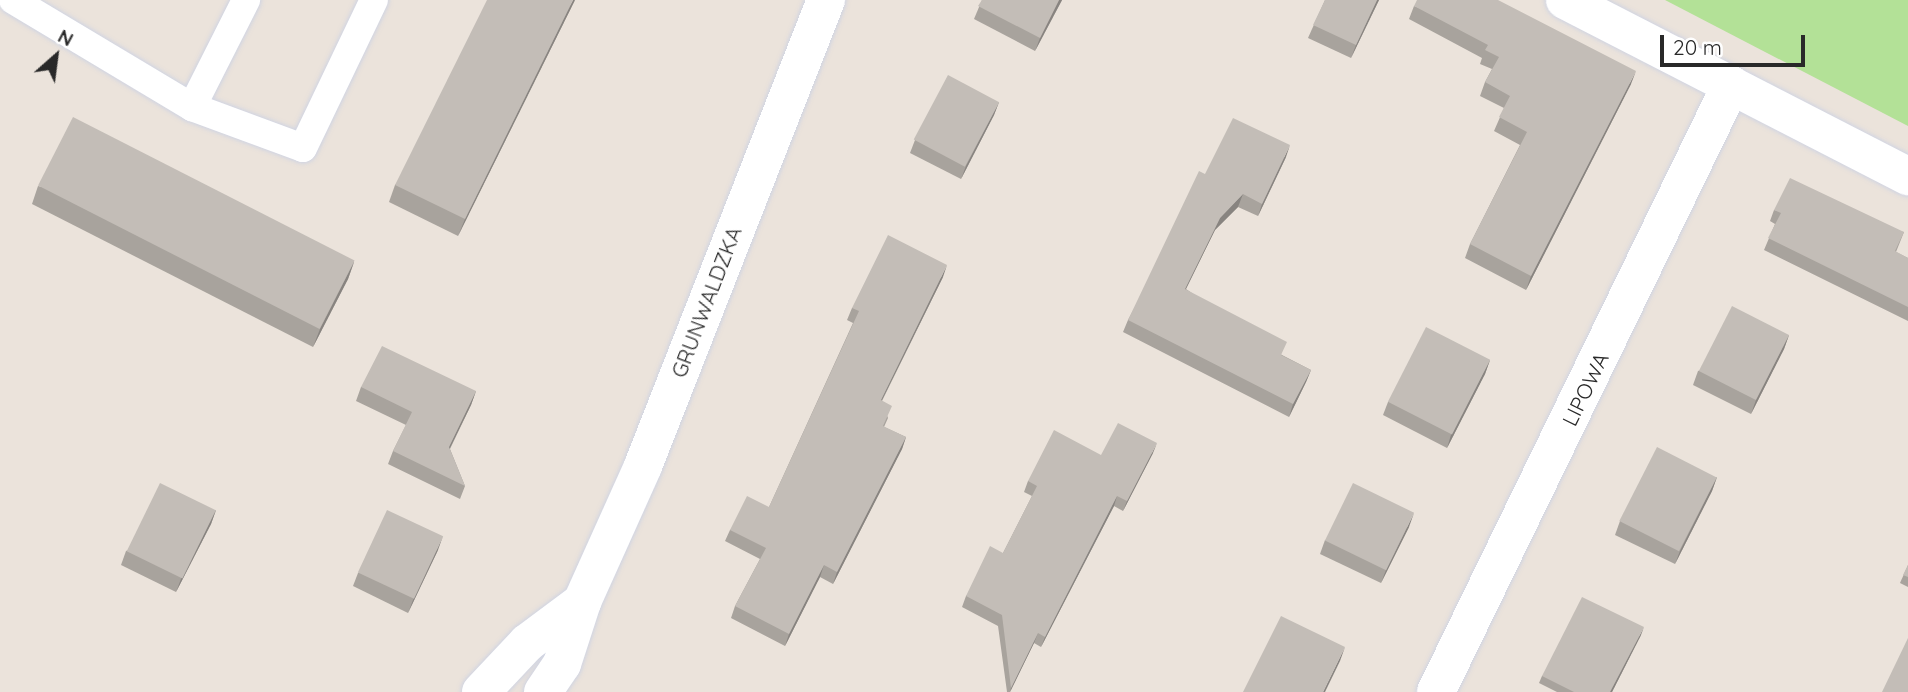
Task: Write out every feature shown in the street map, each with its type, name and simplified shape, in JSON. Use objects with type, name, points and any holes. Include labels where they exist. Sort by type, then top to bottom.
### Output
[{"type":"street","name":"GRUNWALDZKA","points":[[543,692],[562,664],[582,603],[643,466],[826,0]]},
{"type":"street","points":[[1565,0],[1908,176]]},
{"type":"street","name":"LIPOWA","points":[[1436,692],[1731,85]]},
{"type":"street","name":"GRUNWALDZKA","points":[[481,692],[527,643],[582,603]]},
{"type":"lane","points":[[13,0],[192,107],[303,148],[373,0]]},
{"type":"lane","points":[[192,107],[246,0]]},
{"type":"green space","points":[[1665,0],[1908,0],[1908,126]]},
{"type":"building","points":[[487,0],[573,0],[465,219],[395,185]]},
{"type":"building","points":[[982,0],[1059,0],[1040,38],[978,6]]},
{"type":"building","points":[[1325,0],[1377,0],[1356,45],[1313,25]]},
{"type":"building","points":[[1417,0],[1498,0],[1636,71],[1531,276],[1470,244],[1527,132],[1499,117],[1510,96],[1485,82],[1499,57],[1485,50],[1488,45],[1414,6]]},
{"type":"building","points":[[948,75],[999,102],[965,167],[914,139]]},
{"type":"building","points":[[73,117],[355,260],[320,329],[38,186]]},
{"type":"building","points":[[1233,118],[1290,145],[1262,204],[1243,194],[1220,218],[1185,289],[1287,342],[1281,355],[1311,370],[1293,404],[1128,320],[1199,171],[1205,174]]},
{"type":"building","points":[[1790,178],[1904,232],[1895,251],[1908,258],[1908,307],[1768,238],[1781,213],[1774,210]]},
{"type":"building","points":[[888,235],[947,265],[881,400],[892,406],[883,426],[906,437],[837,572],[824,565],[789,634],[735,606],[766,548],[730,530],[747,496],[769,507],[859,311],[852,308]]},
{"type":"building","points":[[1732,306],[1789,335],[1756,400],[1699,371]]},
{"type":"building","points":[[1426,327],[1490,360],[1452,435],[1388,402]]},
{"type":"building","points":[[382,346],[476,391],[449,447],[465,486],[393,451],[412,412],[361,387]]},
{"type":"building","points":[[1118,423],[1157,443],[1127,501],[1117,496],[1045,637],[1038,633],[1011,688],[1002,615],[966,596],[990,546],[1003,553],[1037,486],[1028,481],[1054,430],[1101,455]]},
{"type":"building","points":[[1657,447],[1717,477],[1679,551],[1619,521]]},
{"type":"building","points":[[160,483],[216,510],[182,578],[127,551]]},
{"type":"building","points":[[1353,483],[1414,513],[1386,570],[1325,541]]},
{"type":"building","points":[[387,510],[443,536],[414,599],[358,573]]},
{"type":"building","points":[[1582,597],[1644,627],[1610,692],[1574,692],[1542,676]]},
{"type":"building","points":[[1281,616],[1345,647],[1323,692],[1243,692]]},
{"type":"building","points":[[1908,638],[1908,692],[1882,692]]}]
